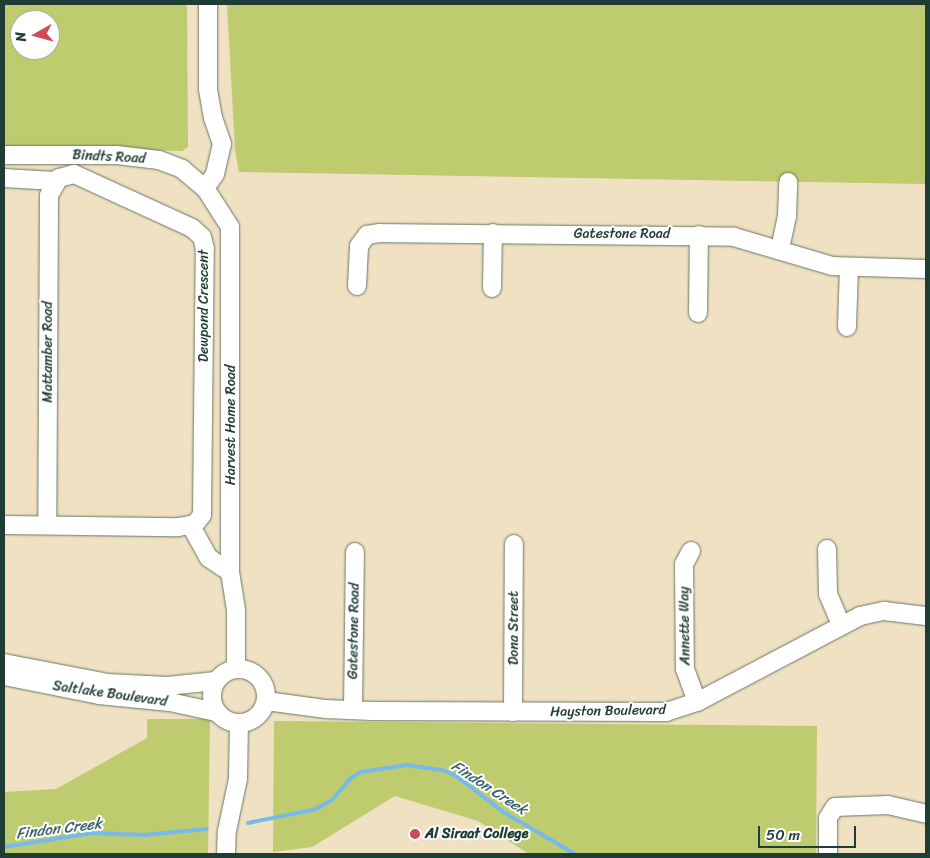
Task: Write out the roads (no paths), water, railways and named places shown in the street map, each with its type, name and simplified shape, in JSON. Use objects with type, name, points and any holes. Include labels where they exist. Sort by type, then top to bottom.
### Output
[{"type":"street","points":[[205,188],[215,174],[222,144],[213,118],[208,89],[208,4]]},
{"type":"street","name":"Bindts Road","points":[[4,154],[117,155],[159,160],[182,169],[205,188]]},
{"type":"street","name":"Dewpond Crescent","points":[[4,178],[56,181],[69,174],[81,176],[192,228],[202,237],[205,249],[203,508],[199,520],[191,526]]},
{"type":"street","name":"Mattamber Road","points":[[47,524],[49,195],[56,181]]},
{"type":"street","points":[[780,249],[787,217],[788,182]]},
{"type":"street","name":"Harvest Home Road","points":[[205,188],[230,227],[232,254],[230,572],[236,611],[236,669]]},
{"type":"street","points":[[492,288],[493,233]]},
{"type":"street","name":"Gatestone Road","points":[[357,286],[356,256],[359,246],[367,235],[493,233],[734,237],[780,249],[810,261],[849,268],[926,269]]},
{"type":"street","points":[[698,313],[699,235]]},
{"type":"street","points":[[848,327],[849,268]]},
{"type":"street","points":[[4,524],[191,526],[208,558],[230,572]]},
{"type":"street","name":"Dona Street","points":[[513,712],[514,544]]},
{"type":"street","points":[[827,549],[828,594],[841,624]]},
{"type":"street","name":"Annette Way","points":[[691,551],[684,564],[685,669],[697,702]]},
{"type":"street","name":"Gatestone Road","points":[[353,710],[355,552]]},
{"type":"street","name":"Hayston Boulevard","points":[[266,701],[353,710],[657,713],[697,702],[841,624],[878,611],[926,616]]},
{"type":"street","name":"Saltlake Boulevard","points":[[4,663],[108,683],[197,684],[216,681]]},
{"type":"street","points":[[236,669],[244,669],[259,678],[266,693],[266,701],[256,718],[239,724],[222,718],[216,712],[211,696],[216,681],[236,669]]},
{"type":"street","name":"Saltlake Boulevard","points":[[4,676],[99,695],[197,707],[216,712]]},
{"type":"street","points":[[226,854],[226,831],[238,779],[239,724]]},
{"type":"street","points":[[828,854],[828,818],[835,807],[888,805],[926,814]]},
{"type":"waterway","name":"Findon Creek","points":[[248,823],[316,809],[332,800],[351,778],[361,772],[406,765],[442,770],[456,776],[505,813],[575,854]]},
{"type":"waterway","name":"Findon Creek","points":[[4,847],[92,833],[144,835],[207,829]]},
{"type":"place","name":"Al Siraat College","points":[[415,834]]}]
